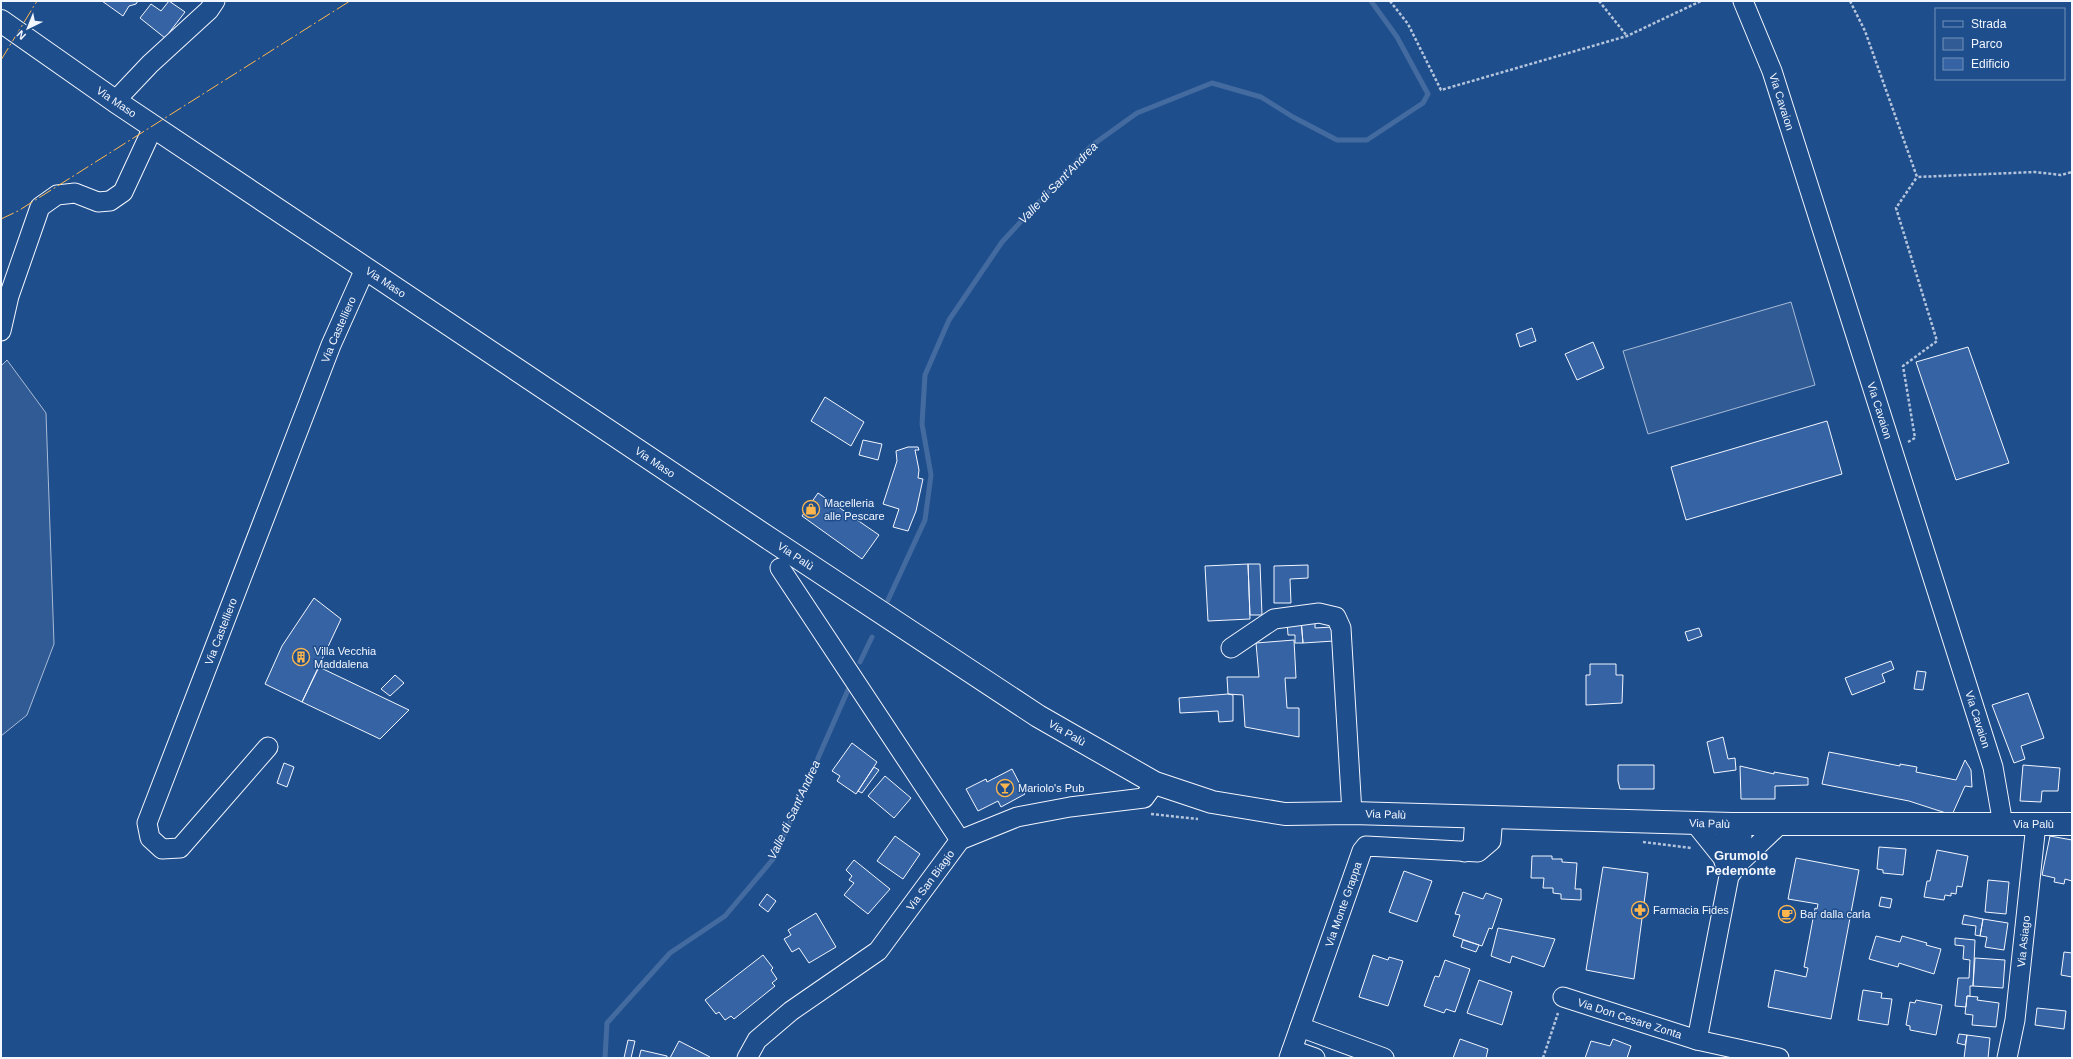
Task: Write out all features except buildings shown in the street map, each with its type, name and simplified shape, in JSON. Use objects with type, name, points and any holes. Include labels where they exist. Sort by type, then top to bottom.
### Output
[{"type":"main road","name":"Via Maso","points":[[1,21],[155,128],[773,541]]},
{"type":"main road","name":"Via Palù","points":[[773,541],[1038,716],[1155,783],[1212,802],[1285,814],[1352,813],[1734,824],[2072,824]]},
{"type":"street","points":[[115,101],[150,64],[209,10],[215,1]]},
{"type":"street","name":"Via Cavaion","points":[[1743,1],[1774,78],[1993,768],[2001,813],[2000,824]]},
{"type":"street","points":[[1,330],[9,296],[40,207],[57,195],[75,193],[98,202],[110,201],[123,192],[149,136],[155,128]]},
{"type":"street","name":"Via Castelliero","points":[[268,747],[180,848],[162,849],[150,838],[147,823],[331,346],[365,269]]},
{"type":"street","points":[[780,568],[960,840]]},
{"type":"street","points":[[1231,648],[1274,619],[1320,613],[1336,616],[1341,628],[1352,813]]},
{"type":"street","name":"Via San Biagio","points":[[747,1058],[757,1040],[791,1012],[878,950],[960,840],[1017,817],[1070,807],[1144,798],[1155,783]]},
{"type":"street","name":"Via Monte Grappa","points":[[1291,1054],[1362,851],[1366,846],[1478,852],[1491,841],[1484,816]]},
{"type":"street","points":[[1694,822],[1730,866],[1780,824]]},
{"type":"street","name":"Via Don Cesare Zonta","points":[[1697,1040],[1730,866],[1742,835],[1734,824]]},
{"type":"street","name":"Via Asiago","points":[[2007,1058],[2015,1020],[2036,824]]},
{"type":"street","name":"Via Don Cesare Zonta","points":[[1563,997],[1697,1040],[1779,1058]]},
{"type":"street","points":[[1300,1027],[1384,1058]]},
{"type":"street","points":[[1291,1054],[1315,1058]]},
{"type":"path","points":[[1390,1],[1408,24],[1441,90],[1627,36],[1701,1]]},
{"type":"path","points":[[1599,1],[1627,36]]},
{"type":"path","points":[[1850,1],[1865,31],[1917,177]]},
{"type":"path","points":[[1917,177],[2035,172],[2061,175],[2072,172]]},
{"type":"path","points":[[1893,451],[1915,438],[1903,366],[1937,341],[1896,208],[1917,177]]},
{"type":"path","points":[[1642,842],[1690,847],[1696,852]]},
{"type":"path","points":[[1543,1058],[1563,997]]},
{"type":"green space","points":[[1791,302],[1815,385],[1648,434],[1623,351]]},
{"type":"green space","points":[[7,360],[46,413],[54,644],[27,715],[1,736],[1,366]]},
{"type":"waterway","name":"Valle di Sant'Andrea","points":[[888,600],[925,520],[931,475],[922,424],[925,375],[949,320],[1002,242],[1091,146],[1137,113],[1212,83],[1261,97],[1293,117],[1337,140],[1367,140],[1423,103],[1428,94],[1397,37],[1371,1]]},
{"type":"waterway","name":"Valle di Sant'Andrea","points":[[860,662],[872,637]]},
{"type":"waterway","name":"Valle di Sant'Andrea","points":[[605,1058],[607,1023],[670,953],[725,916],[774,858],[848,690]]},
{"type":"power","points":[[1,60],[37,1]]},
{"type":"power","points":[[1,219],[18,211],[350,1]]},
{"type":"place","name":"Macelleria alle Pescare","points":[[811,509]]},
{"type":"place","name":"Villa Vecchia Maddalena","points":[[301,657]]},
{"type":"place","name":"Mariolo's Pub","points":[[1005,788]]},
{"type":"place","name":"Farmacia Fides","points":[[1640,910]]},
{"type":"place","name":"Bar dalla carla","points":[[1787,914]]},
{"type":"district","name":"Grumolo Pedemonte","points":[[1741,862]]}]
